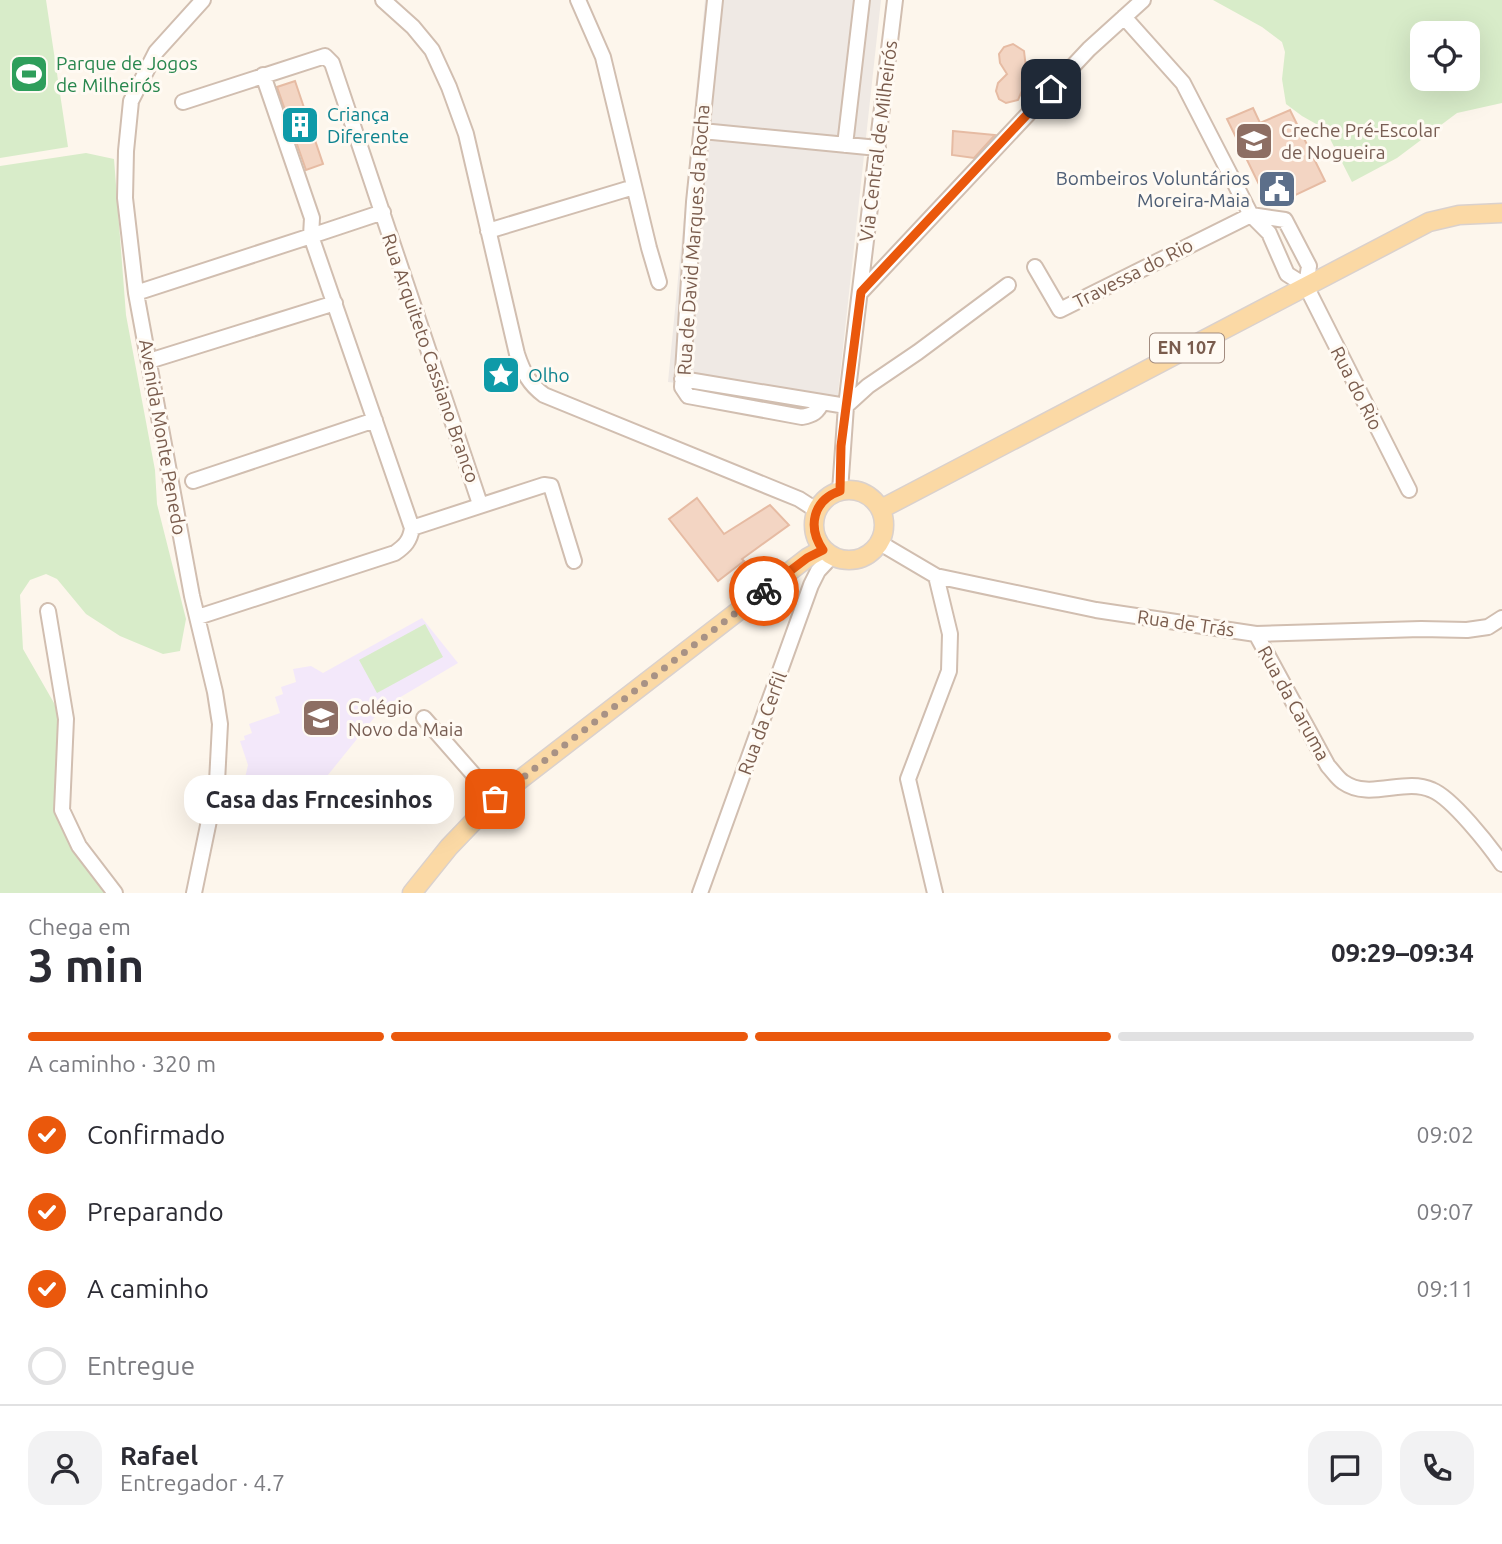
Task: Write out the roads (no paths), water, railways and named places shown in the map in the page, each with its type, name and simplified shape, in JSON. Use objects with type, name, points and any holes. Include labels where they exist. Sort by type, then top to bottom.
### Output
[{"type":"main road","name":"EN 107","points":[[881,509],[1429,222],[1459,215],[1502,213]]},
{"type":"main road","points":[[840,491],[859,491],[876,501],[881,509],[885,526],[880,543],[862,558],[847,561],[827,553],[814,535],[816,510],[826,498],[840,491]]},
{"type":"main road","points":[[412,893],[449,846],[495,799],[807,558],[827,553]]},
{"type":"street","name":"Avenida Monte Penedo","points":[[194,893],[217,782],[220,724],[136,293],[125,198],[131,101],[156,52],[203,0]]},
{"type":"street","points":[[383,0],[413,27],[432,50],[449,87],[466,134],[517,355],[523,372],[533,386],[544,395],[799,499],[816,510]]},
{"type":"street","points":[[578,0],[603,57],[660,282]]},
{"type":"street","name":"Rua de David Marques da Rocha","points":[[715,0],[694,202],[682,379],[684,392],[688,396],[802,417],[819,410],[822,402],[846,406]]},
{"type":"street","points":[[845,145],[862,0]]},
{"type":"street","name":"Via Central de Milheirós","points":[[840,491],[846,406],[895,0]]},
{"type":"street","points":[[861,292],[1089,49],[1143,0]]},
{"type":"street","name":"Rua do Rio","points":[[1124,17],[1182,83],[1251,215],[1269,233],[1287,274],[1306,286],[1409,490]]},
{"type":"street","name":"Rua Arquiteto Cassiano Branco","points":[[263,75],[325,56],[332,63],[480,504]]},
{"type":"street","points":[[183,102],[263,75],[312,218],[312,236],[412,528],[405,547],[395,553],[198,617]]},
{"type":"street","points":[[702,131],[878,148]]},
{"type":"street","points":[[488,231],[634,187]]},
{"type":"street","points":[[136,293],[383,212]]},
{"type":"street","name":"Rua do Rio","points":[[1251,215],[1285,220],[1309,266],[1306,286]]},
{"type":"street","name":"Travessa do Rio","points":[[1035,267],[1060,310],[1251,215]]},
{"type":"street","points":[[846,406],[868,386],[1007,285]]},
{"type":"street","points":[[149,361],[335,303]]},
{"type":"street","points":[[193,481],[375,420]]},
{"type":"street","points":[[412,528],[480,504],[544,485],[551,486],[574,561]]},
{"type":"street","name":"Rua de Trás","points":[[880,543],[936,576],[1096,610],[1256,634],[1421,629],[1467,631],[1488,627],[1502,618]]},
{"type":"street","name":"Rua da Cerfil","points":[[700,893],[811,585],[827,553]]},
{"type":"street","points":[[935,893],[908,779],[949,671],[950,634],[936,576]]},
{"type":"street","points":[[48,611],[66,719],[62,810],[79,846],[115,893]]},
{"type":"street","name":"Rua da Caruma","points":[[1256,634],[1328,766],[1342,781],[1356,788],[1380,789],[1414,785],[1431,789],[1445,797],[1502,864]]},
{"type":"street","points":[[424,718],[495,799]]},
{"type":"place","name":"Parque de Jogos de Milheirós","points":[[29,74]]},
{"type":"place","name":"Criança Diferente","points":[[300,125]]},
{"type":"place","name":"Creche Pré-Escolar de Nogueira","points":[[1254,141]]},
{"type":"place","name":"Bombeiros Voluntários Moreira-Maia","points":[[1277,189]]},
{"type":"place","name":"Olho","points":[[501,375]]},
{"type":"place","name":"Colégio Novo da Maia","points":[[321,718]]},
{"type":"place","name":"Casa das Frncesinhos","points":[[495,799]]}]
